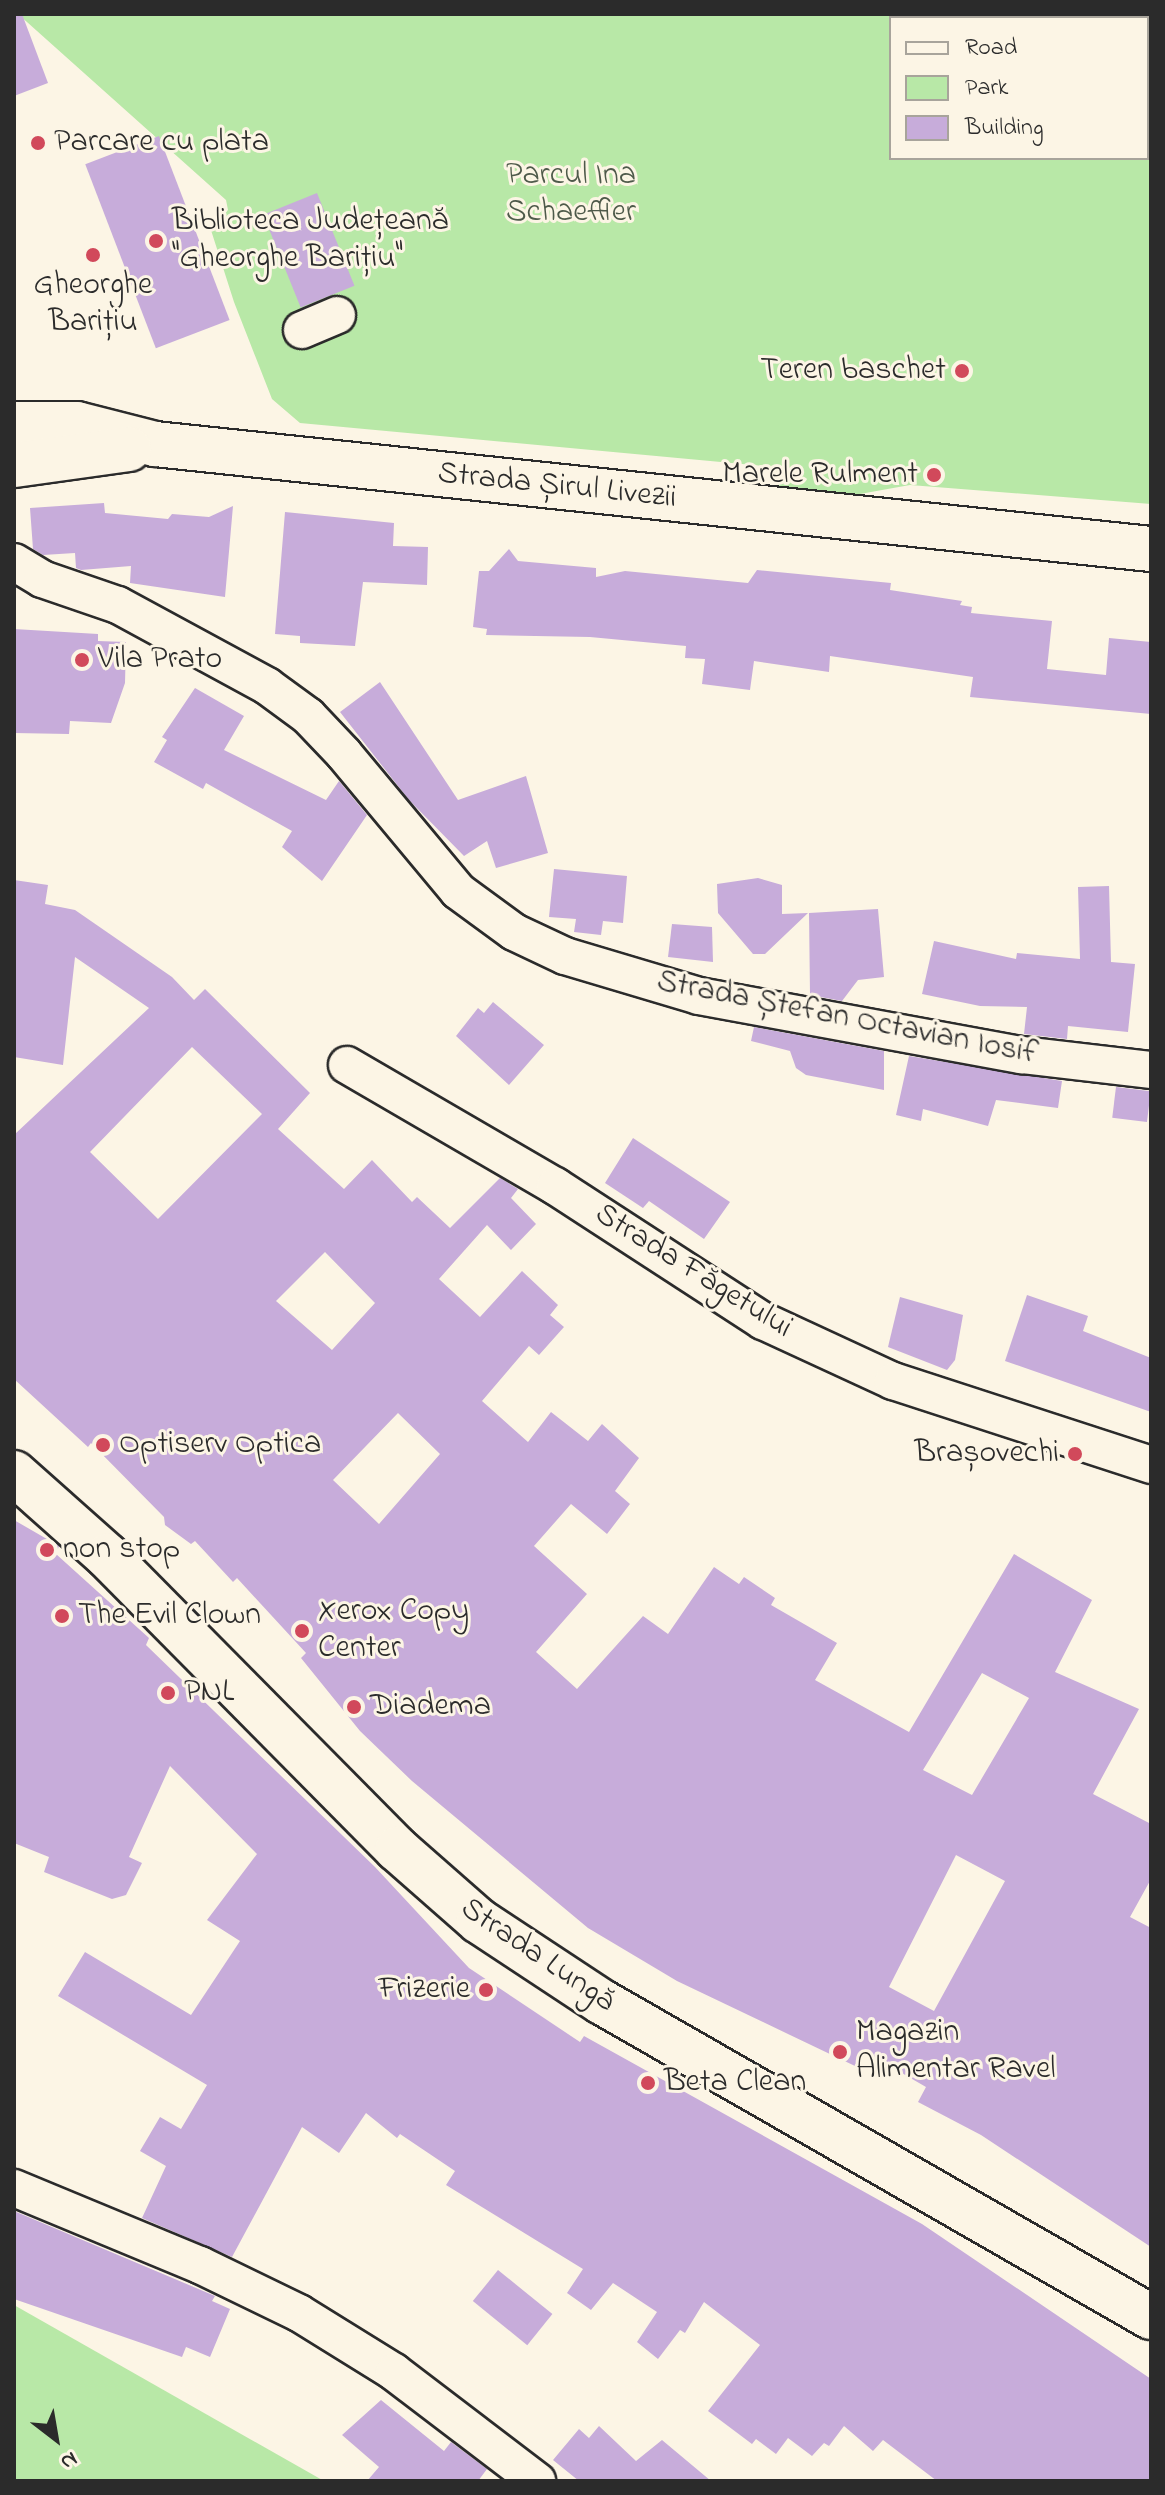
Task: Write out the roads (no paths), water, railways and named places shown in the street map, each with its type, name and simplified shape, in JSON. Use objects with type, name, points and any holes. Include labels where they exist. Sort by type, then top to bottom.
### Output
[{"type":"main road","name":"Strada Șirul Livezii","points":[[14,424],[77,424],[155,444],[1151,549]]},
{"type":"main road","name":"Strada Șirul Livezii","points":[[14,465],[155,444]]},
{"type":"main road","name":"Strada Lungă","points":[[14,1473],[107,1556],[387,1839],[479,1921],[602,2002],[1151,2317]]},
{"type":"street","points":[[302,330],[337,315]]},
{"type":"street","name":"Strada Ștefan Octavian Iosif","points":[[14,562],[42,579],[118,605],[267,686],[308,716],[344,754],[458,891],[514,932],[565,956],[699,996],[1022,1055],[1151,1070]]},
{"type":"street","name":"Strada Făgetului","points":[[347,1065],[555,1186],[763,1321],[893,1381],[1151,1465]]},
{"type":"street","points":[[14,2188],[200,2265],[299,2313],[394,2372],[537,2481]]},
{"type":"place","name":"Parcare cu plata","points":[[38,143]]},
{"type":"place","name":"Biblioteca Județeană \"Gheorghe Barițiu\"","points":[[156,241]]},
{"type":"place","name":"Gheorghe Barițiu","points":[[93,255]]},
{"type":"place","name":"Teren baschet","points":[[962,371]]},
{"type":"place","name":"Marele Rulment","points":[[934,475]]},
{"type":"place","name":"Vila Prato","points":[[82,660]]},
{"type":"place","name":"Optiserv Optica","points":[[103,1445]]},
{"type":"place","name":"Brașovechi","points":[[1075,1454]]},
{"type":"place","name":"non stop","points":[[47,1550]]},
{"type":"place","name":"The Evil Clown","points":[[62,1616]]},
{"type":"place","name":"Xerox Copy Center","points":[[302,1631]]},
{"type":"place","name":"PNL","points":[[168,1693]]},
{"type":"place","name":"Diadema","points":[[354,1707]]},
{"type":"place","name":"Frizerie","points":[[486,1990]]},
{"type":"place","name":"Magazin Alimentar Ravel","points":[[840,2052]]},
{"type":"place","name":"Beta Clean","points":[[648,2083]]},
{"type":"park label","name":"Parcul Ina Schaeffler","points":[[571,196]]}]
